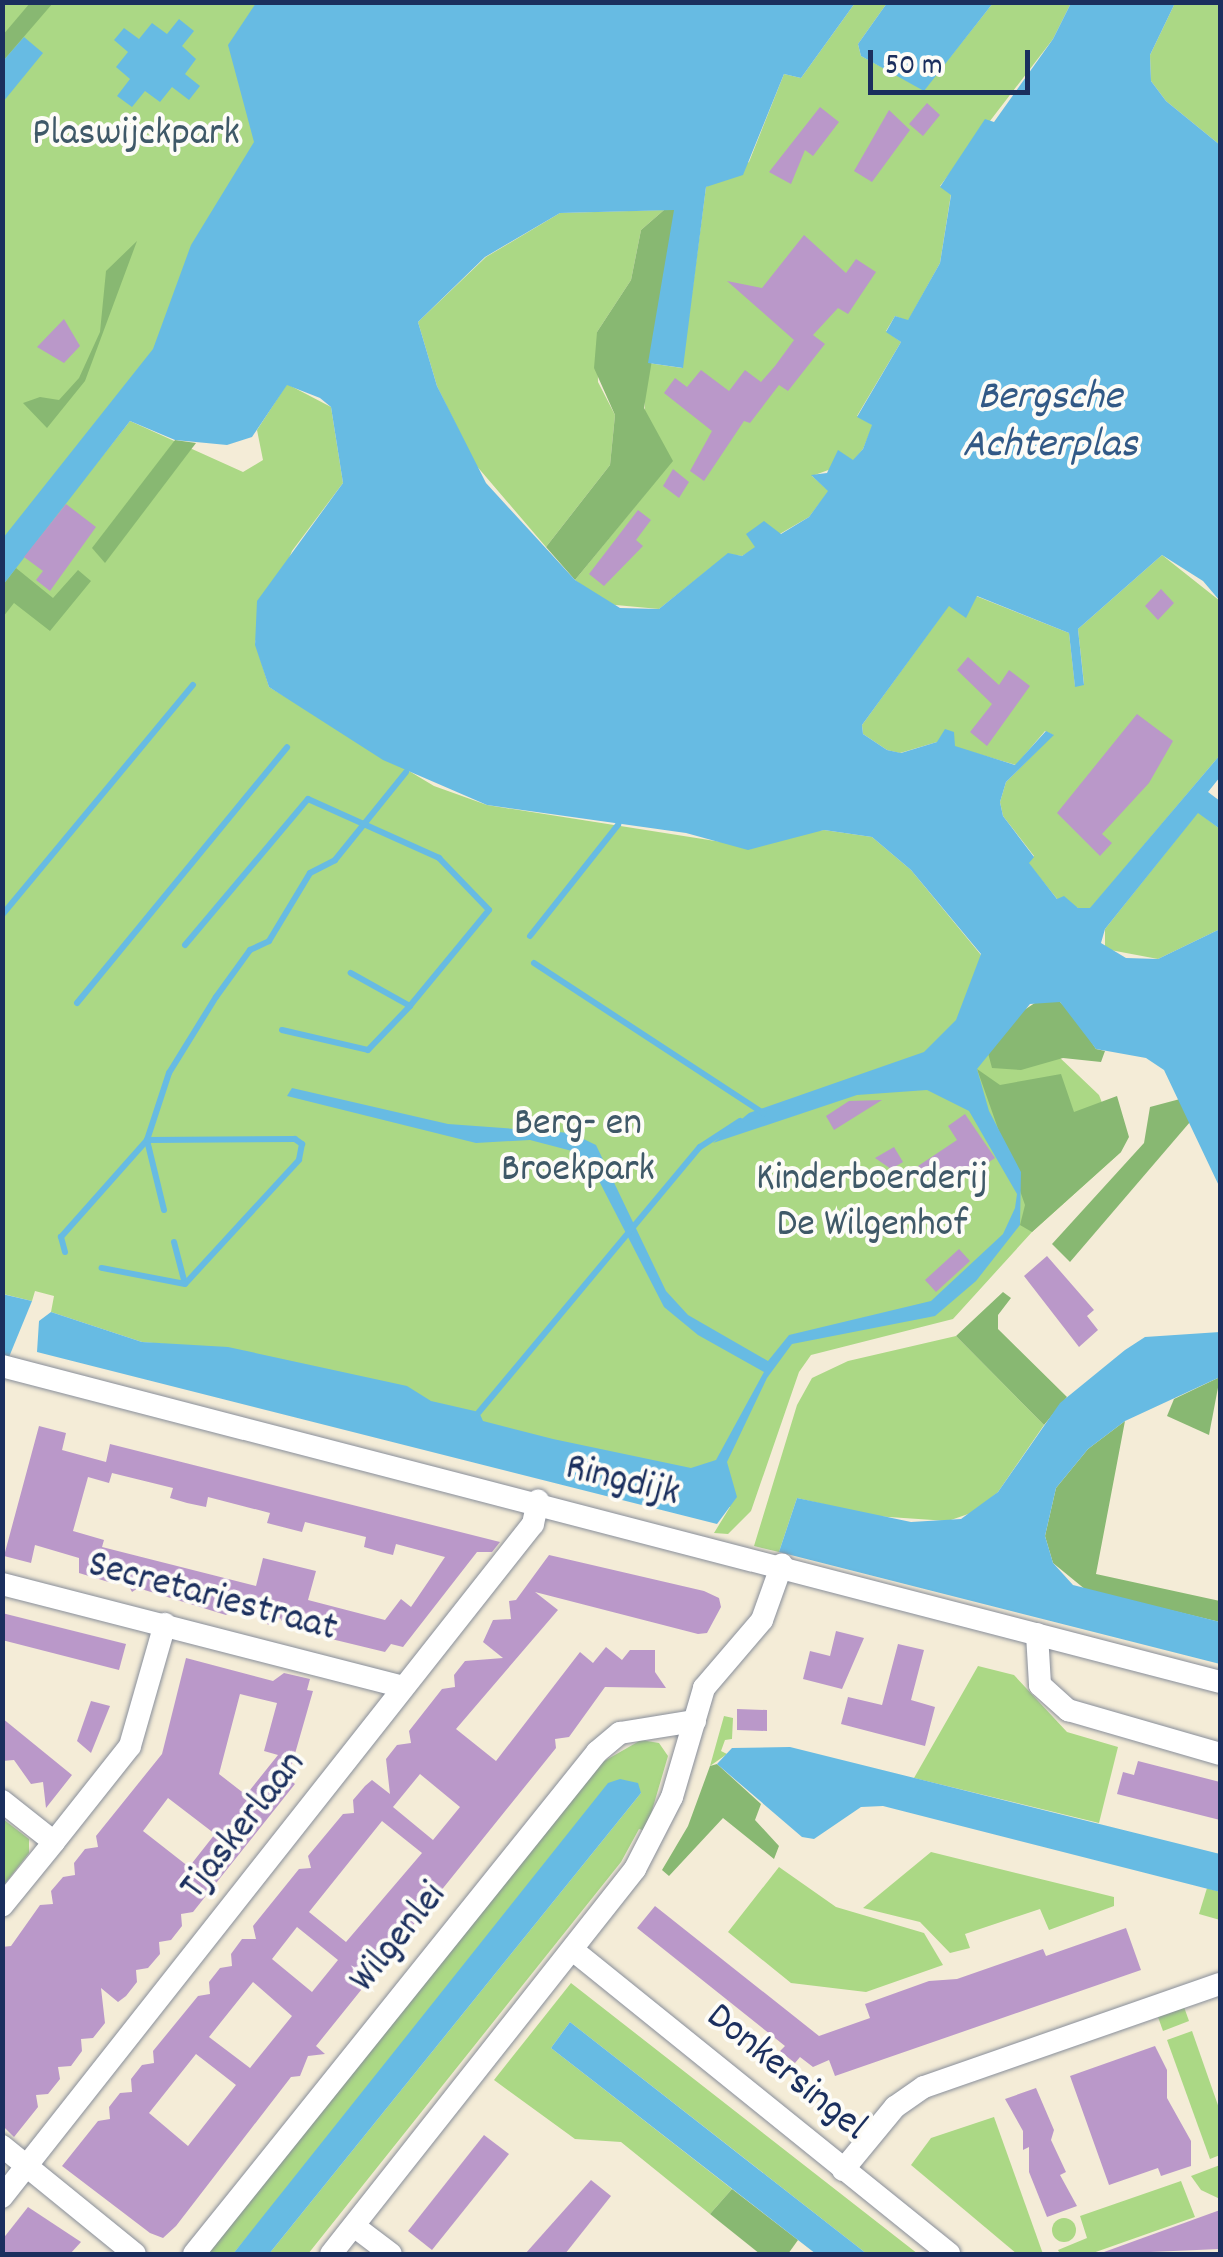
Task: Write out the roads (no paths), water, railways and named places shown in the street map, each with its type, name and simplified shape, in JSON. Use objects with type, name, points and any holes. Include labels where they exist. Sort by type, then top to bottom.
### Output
[{"type":"street","name":"Ringdijk","points":[[2,1366],[538,1500],[1220,1682]]},
{"type":"street","name":"Tjaskerlaan","points":[[2,2197],[534,1524],[538,1500]]},
{"type":"street","points":[[331,2254],[574,1952],[658,1831],[704,1688],[765,1614],[782,1564]]},
{"type":"street","name":"Secretariestraat","points":[[2,1584],[402,1687]]},
{"type":"street","points":[[2,1906],[130,1746],[165,1624]]},
{"type":"street","points":[[1037,1634],[1035,1666],[1046,1694],[1068,1710],[1220,1754]]},
{"type":"street","name":"Wilgenlei","points":[[194,2254],[596,1752],[620,1733],[695,1721]]},
{"type":"street","points":[[2,1801],[54,1842]]},
{"type":"street","name":"Donkersingel","points":[[574,1952],[949,2254]]},
{"type":"street","points":[[843,2170],[895,2108],[924,2087],[1220,1984]]},
{"type":"street","points":[[2,2146],[136,2254]]},
{"type":"street","points":[[354,2226],[391,2254]]},
{"type":"water","points":[[887,2],[993,3],[924,91],[861,56],[858,44]]},
{"type":"water","name":"Bergsche Achterplas","points":[[256,3],[855,3],[801,78],[784,74],[743,175],[706,187],[683,368],[648,363],[674,210],[560,213],[485,257],[418,322],[437,386],[486,483],[575,580],[620,608],[659,609],[728,553],[742,556],[755,547],[746,534],[764,521],[781,534],[809,517],[828,491],[811,475],[827,473],[838,450],[853,460],[863,449],[872,425],[857,417],[901,342],[886,332],[895,316],[908,320],[940,263],[951,195],[940,187],[985,119],[994,122],[1053,39],[1071,3],[1175,3],[1150,55],[1151,81],[1166,101],[1220,145],[1220,601],[1203,581],[1162,555],[1078,629],[1084,685],[1075,687],[1069,633],[977,596],[966,618],[949,606],[862,725],[863,734],[887,750],[901,753],[937,742],[945,729],[954,732],[955,746],[1015,765],[1046,731],[1054,735],[1006,782],[1000,802],[1003,816],[1034,857],[1029,863],[1057,899],[1064,896],[1078,908],[1090,908],[1220,755],[1220,777],[1208,792],[1220,801],[1220,829],[1198,813],[1105,929],[1101,943],[1126,958],[1158,959],[1220,929],[1220,1188],[1164,1070],[1146,1058],[1096,1049],[1060,1002],[1030,1004],[977,1069],[989,1111],[1021,1172],[1020,1225],[976,1281],[935,1316],[792,1344],[767,1378],[727,1462],[737,1497],[717,1524],[37,1352],[39,1321],[51,1312],[142,1342],[228,1347],[407,1386],[431,1401],[479,1412],[483,1421],[553,1439],[691,1468],[716,1460],[764,1372],[698,1335],[664,1307],[596,1175],[572,1151],[530,1140],[476,1143],[287,1096],[292,1088],[448,1124],[571,1133],[596,1145],[666,1291],[688,1315],[768,1361],[789,1335],[931,1301],[1003,1234],[1015,1208],[1017,1194],[969,1111],[927,1090],[857,1095],[713,1143],[749,1113],[924,1052],[956,1020],[981,954],[911,870],[872,837],[824,830],[748,850],[686,833],[487,805],[383,760],[269,687],[255,645],[257,601],[343,483],[331,407],[320,398],[287,385],[252,437],[227,445],[175,440],[130,421],[3,585],[3,538],[153,349],[191,245],[254,142],[228,45]]},
{"type":"water","points":[[179,19],[194,31],[182,46],[196,59],[185,74],[200,86],[189,100],[172,87],[160,102],[145,91],[132,107],[117,96],[130,79],[116,67],[128,52],[114,40],[124,28],[139,39],[152,23],[167,34]]},
{"type":"water","points":[[24,37],[43,53],[3,102],[3,61]]},
{"type":"water","points":[[2,1294],[32,1301],[9,1357],[3,1355]]},
{"type":"water","points":[[1220,1332],[1220,1377],[1125,1421],[1088,1449],[1056,1488],[1045,1536],[1053,1563],[1073,1585],[1220,1622],[1220,1664],[779,1552],[797,1498],[911,1522],[961,1519],[998,1492],[1060,1403],[1125,1350],[1145,1337]]},
{"type":"water","points":[[790,1747],[1220,1854],[1220,1892],[883,1806],[861,1807],[814,1839],[802,1837],[717,1764],[732,1748]]},
{"type":"water","points":[[620,1779],[638,1783],[641,1793],[269,2254],[233,2254],[608,1783]]},
{"type":"water","points":[[570,2022],[867,2254],[816,2254],[551,2048]]},
{"type":"waterway","points":[[2,915],[193,685]]},
{"type":"waterway","points":[[77,1003],[287,747]]},
{"type":"waterway","points":[[164,1210],[147,1140],[169,1073],[250,950],[269,941],[310,873],[335,860],[406,772]]},
{"type":"waterway","points":[[185,945],[308,799],[439,858],[489,910],[410,1006],[351,973]]},
{"type":"waterway","points":[[530,936],[618,825]]},
{"type":"waterway","points":[[534,963],[763,1113]]},
{"type":"waterway","points":[[282,1030],[368,1050],[410,1006]]},
{"type":"waterway","points":[[479,1412],[700,1147],[740,1121]]},
{"type":"waterway","points":[[65,1252],[61,1237],[147,1140],[295,1139],[302,1144],[299,1160],[185,1284],[102,1268]]},
{"type":"waterway","points":[[174,1242],[185,1284]]},
{"type":"park label","name":"Plaswijckpark","points":[[136,136]]},
{"type":"park label","name":"Berg- en Broekpark","points":[[578,1149]]},
{"type":"park label","name":"Kinderboerderij De Wilgenhof","points":[[872,1204]]}]
